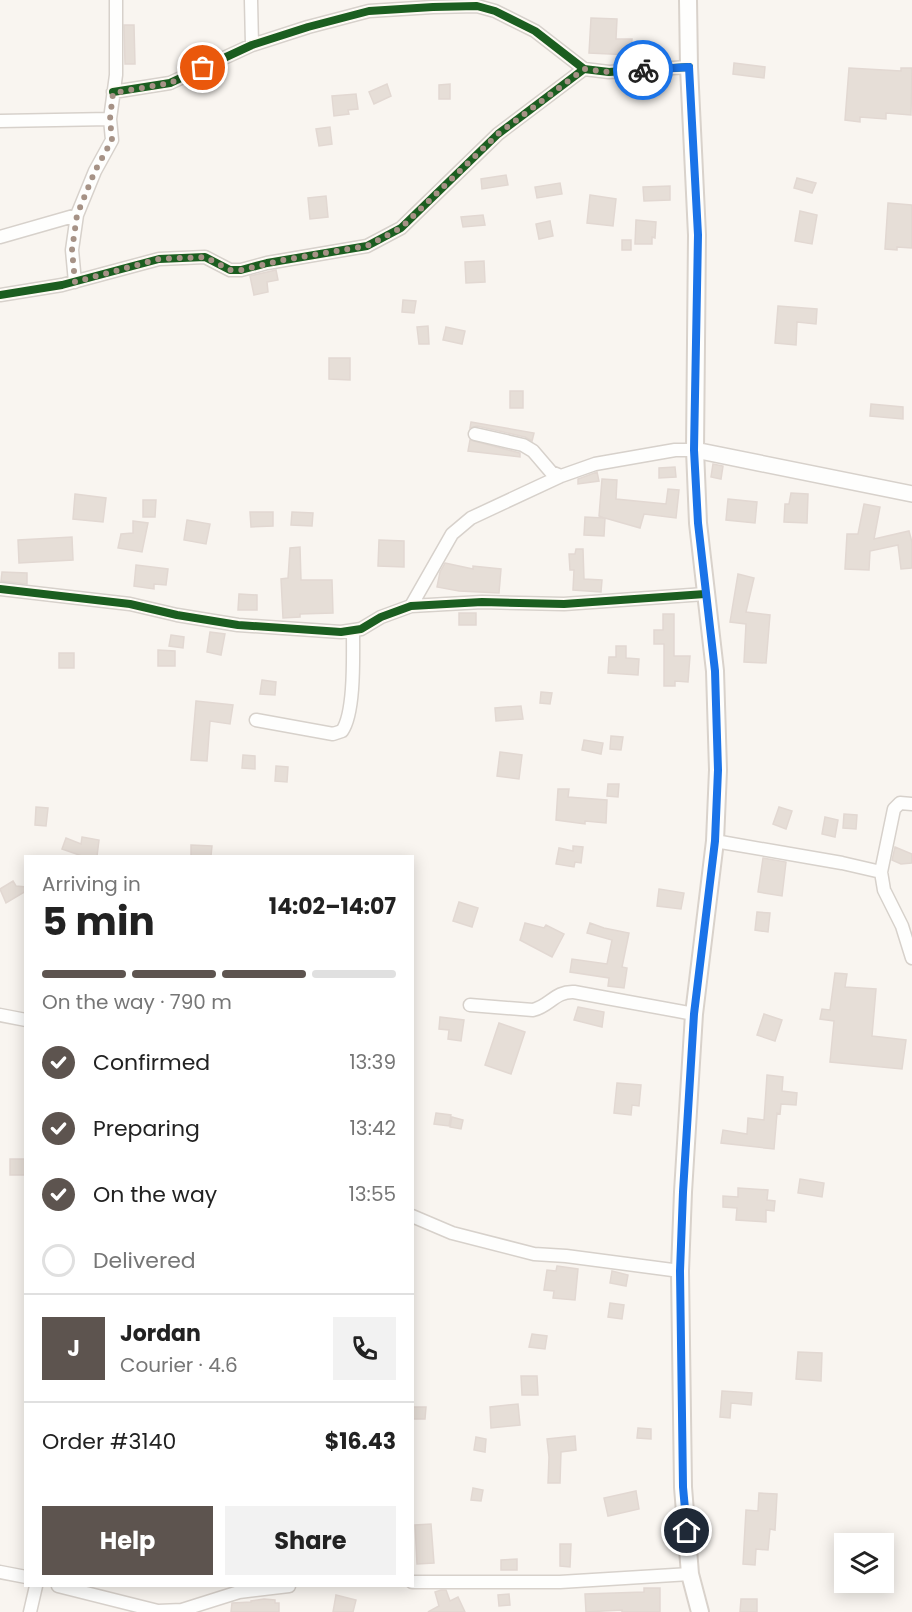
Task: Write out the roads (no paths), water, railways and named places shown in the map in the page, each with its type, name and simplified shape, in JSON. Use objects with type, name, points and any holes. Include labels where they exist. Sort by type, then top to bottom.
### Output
[{"type":"main road","points":[[688,0],[689,67],[698,235],[694,450],[698,523],[715,671],[718,770],[715,841],[694,1014],[680,1271],[683,1487],[690,1574],[700,1612]]},
{"type":"street","points":[[75,282],[72,250],[77,215],[95,171],[112,140],[110,119],[116,75],[116,0]]},
{"type":"street","points":[[251,0],[252,45]]},
{"type":"street","points":[[113,93],[170,83],[252,45],[369,11],[477,6],[511,17],[535,31],[584,69],[609,72],[689,67]]},
{"type":"street","points":[[0,296],[75,282],[159,259],[205,257],[230,270],[241,270],[267,263],[367,246],[401,228],[498,134],[584,69]]},
{"type":"street","points":[[0,121],[110,119]]},
{"type":"street","points":[[0,237],[77,215]]},
{"type":"street","points":[[475,434],[523,445],[533,451],[551,472],[561,476]]},
{"type":"street","points":[[411,606],[452,534],[471,518],[561,476],[595,464],[675,450],[694,450],[912,494]]},
{"type":"street","points":[[0,589],[130,604],[177,615],[238,625],[353,632],[381,617],[411,606],[482,602],[564,604],[705,594]]},
{"type":"street","points":[[256,720],[333,734],[342,731],[348,721],[352,686],[353,632]]},
{"type":"street","points":[[912,804],[900,803],[894,809],[881,872],[884,890],[902,926],[912,958]]},
{"type":"street","points":[[715,841],[881,872]]},
{"type":"street","points":[[470,1005],[533,1010],[541,1008],[560,993],[574,992],[694,1014]]},
{"type":"street","points":[[0,1015],[24,1020]]},
{"type":"street","points":[[414,1217],[452,1233],[534,1254],[680,1271]]},
{"type":"street","points":[[0,1572],[24,1578]]},
{"type":"street","points":[[414,1581],[560,1582],[690,1574]]},
{"type":"street","points":[[30,1612],[36,1587]]},
{"type":"street","points":[[61,1587],[158,1611],[182,1610],[239,1592],[281,1587]]}]
